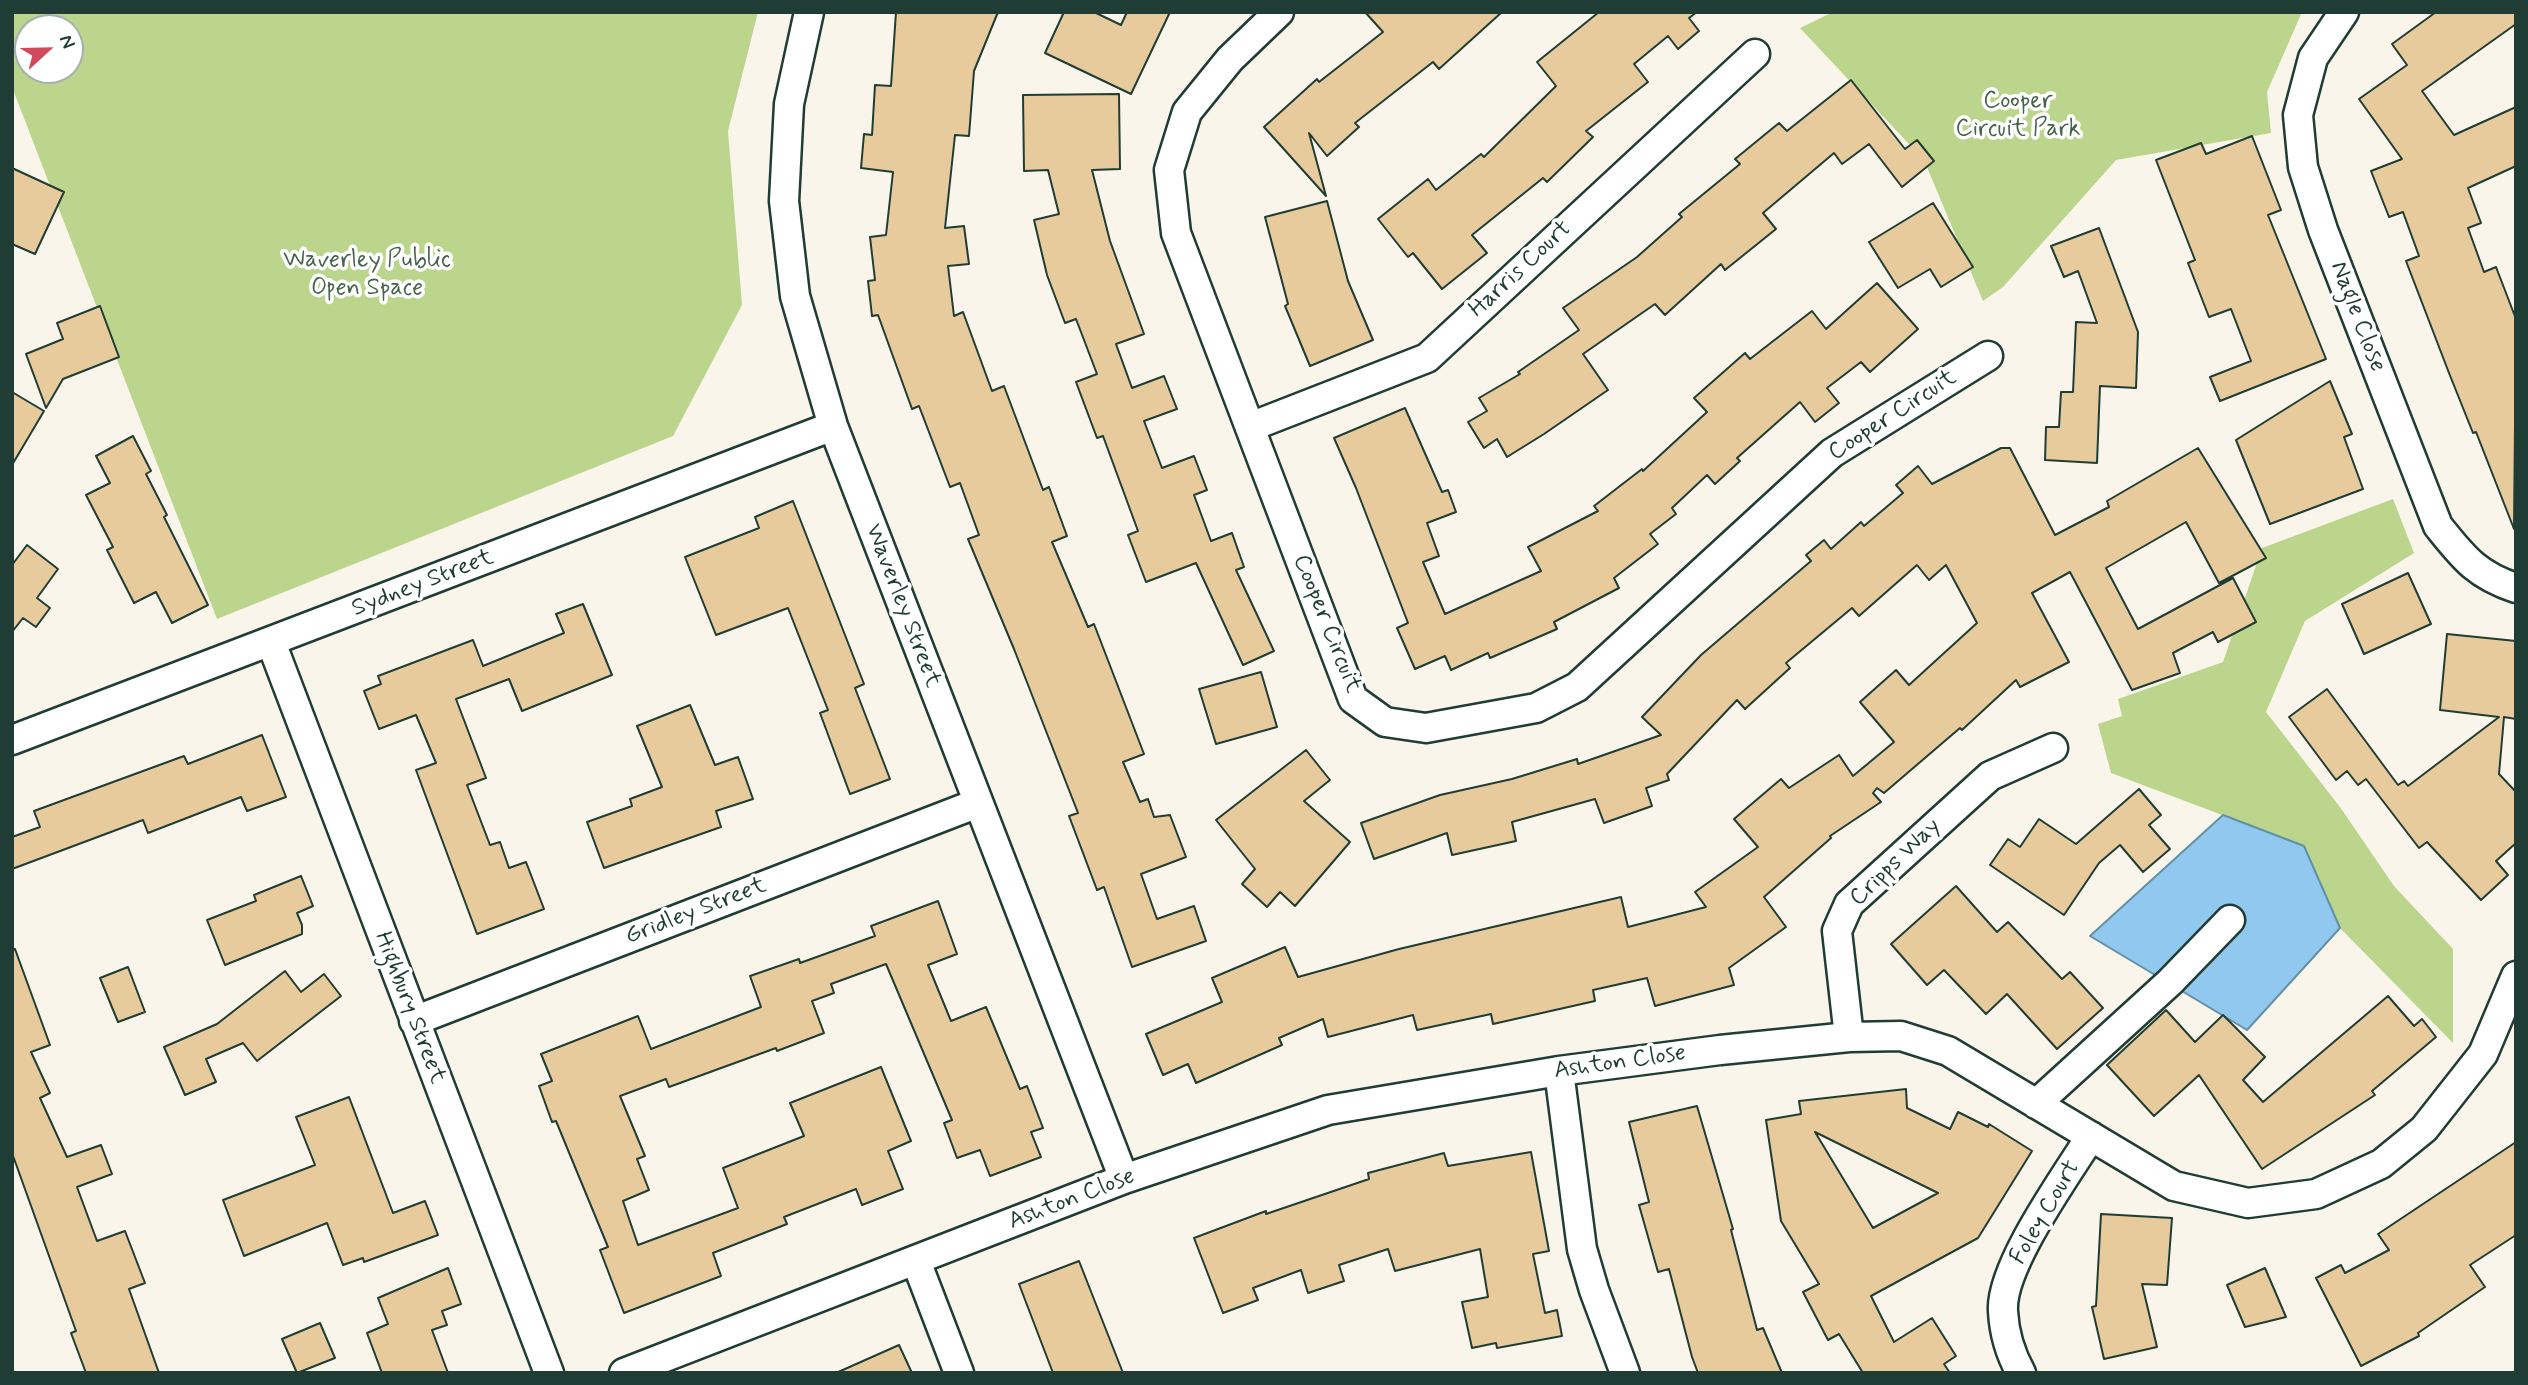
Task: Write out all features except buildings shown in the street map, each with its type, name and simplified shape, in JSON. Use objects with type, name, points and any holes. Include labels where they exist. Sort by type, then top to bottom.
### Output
[{"type":"street","name":"Waverley Street","points":[[809,12],[789,104],[784,201],[795,296],[833,426],[1124,1179]]},
{"type":"street","name":"Cooper Circuit","points":[[1279,12],[1230,59],[1187,112],[1169,170],[1177,233],[1353,699],[1385,722],[1426,727],[1536,708],[1577,687],[1832,453],[1988,356]]},
{"type":"street","name":"Nagle Close","points":[[2344,12],[2313,58],[2298,115],[2303,167],[2323,230],[2438,526],[2468,563],[2498,582],[2516,588]]},
{"type":"street","name":"Harris Court","points":[[1250,427],[1427,358],[1755,54]]},
{"type":"street","name":"Sydney Street","points":[[12,740],[833,426]]},
{"type":"street","name":"Highbury Street","points":[[271,642],[549,1373]]},
{"type":"street","name":"Cripps Way","points":[[1849,1037],[1837,931],[1849,904],[1990,776],[2053,748]]},
{"type":"street","name":"Gridley Street","points":[[414,1021],[978,803]]},
{"type":"street","points":[[2036,1104],[2170,982],[2230,919]]},
{"type":"street","name":"Ashton Close","points":[[624,1373],[1124,1179],[1328,1110],[1559,1070],[1720,1049],[1849,1037],[1901,1036],[1948,1051],[2174,1186],[2248,1203],[2316,1194],[2381,1164],[2424,1129],[2483,1054],[2516,976]]},
{"type":"street","points":[[1559,1070],[1582,1249],[1625,1373]]},
{"type":"street","name":"Foley Court","points":[[2021,1373],[2012,1357],[2002,1310],[2013,1262],[2091,1136]]},
{"type":"street","points":[[916,1261],[959,1373]]},
{"type":"green space","name":"Waverley Public Open Space","points":[[12,12],[758,12],[728,131],[742,305],[673,436],[217,619],[12,87]]},
{"type":"green space","name":"Cooper Circuit Park","points":[[1833,12],[2302,12],[2267,92],[2271,133],[2116,160],[2003,287],[1983,301],[1924,160],[1800,28]]},
{"type":"green space","points":[[2393,499],[2414,553],[2305,621],[2266,712],[2340,807],[2394,886],[2453,949],[2453,1043],[2340,928],[2304,846],[2111,773],[2098,724],[2122,716],[2118,699],[2223,662],[2262,548]]},
{"type":"water","points":[[2223,815],[2304,846],[2340,928],[2247,1030],[2090,936]]}]
